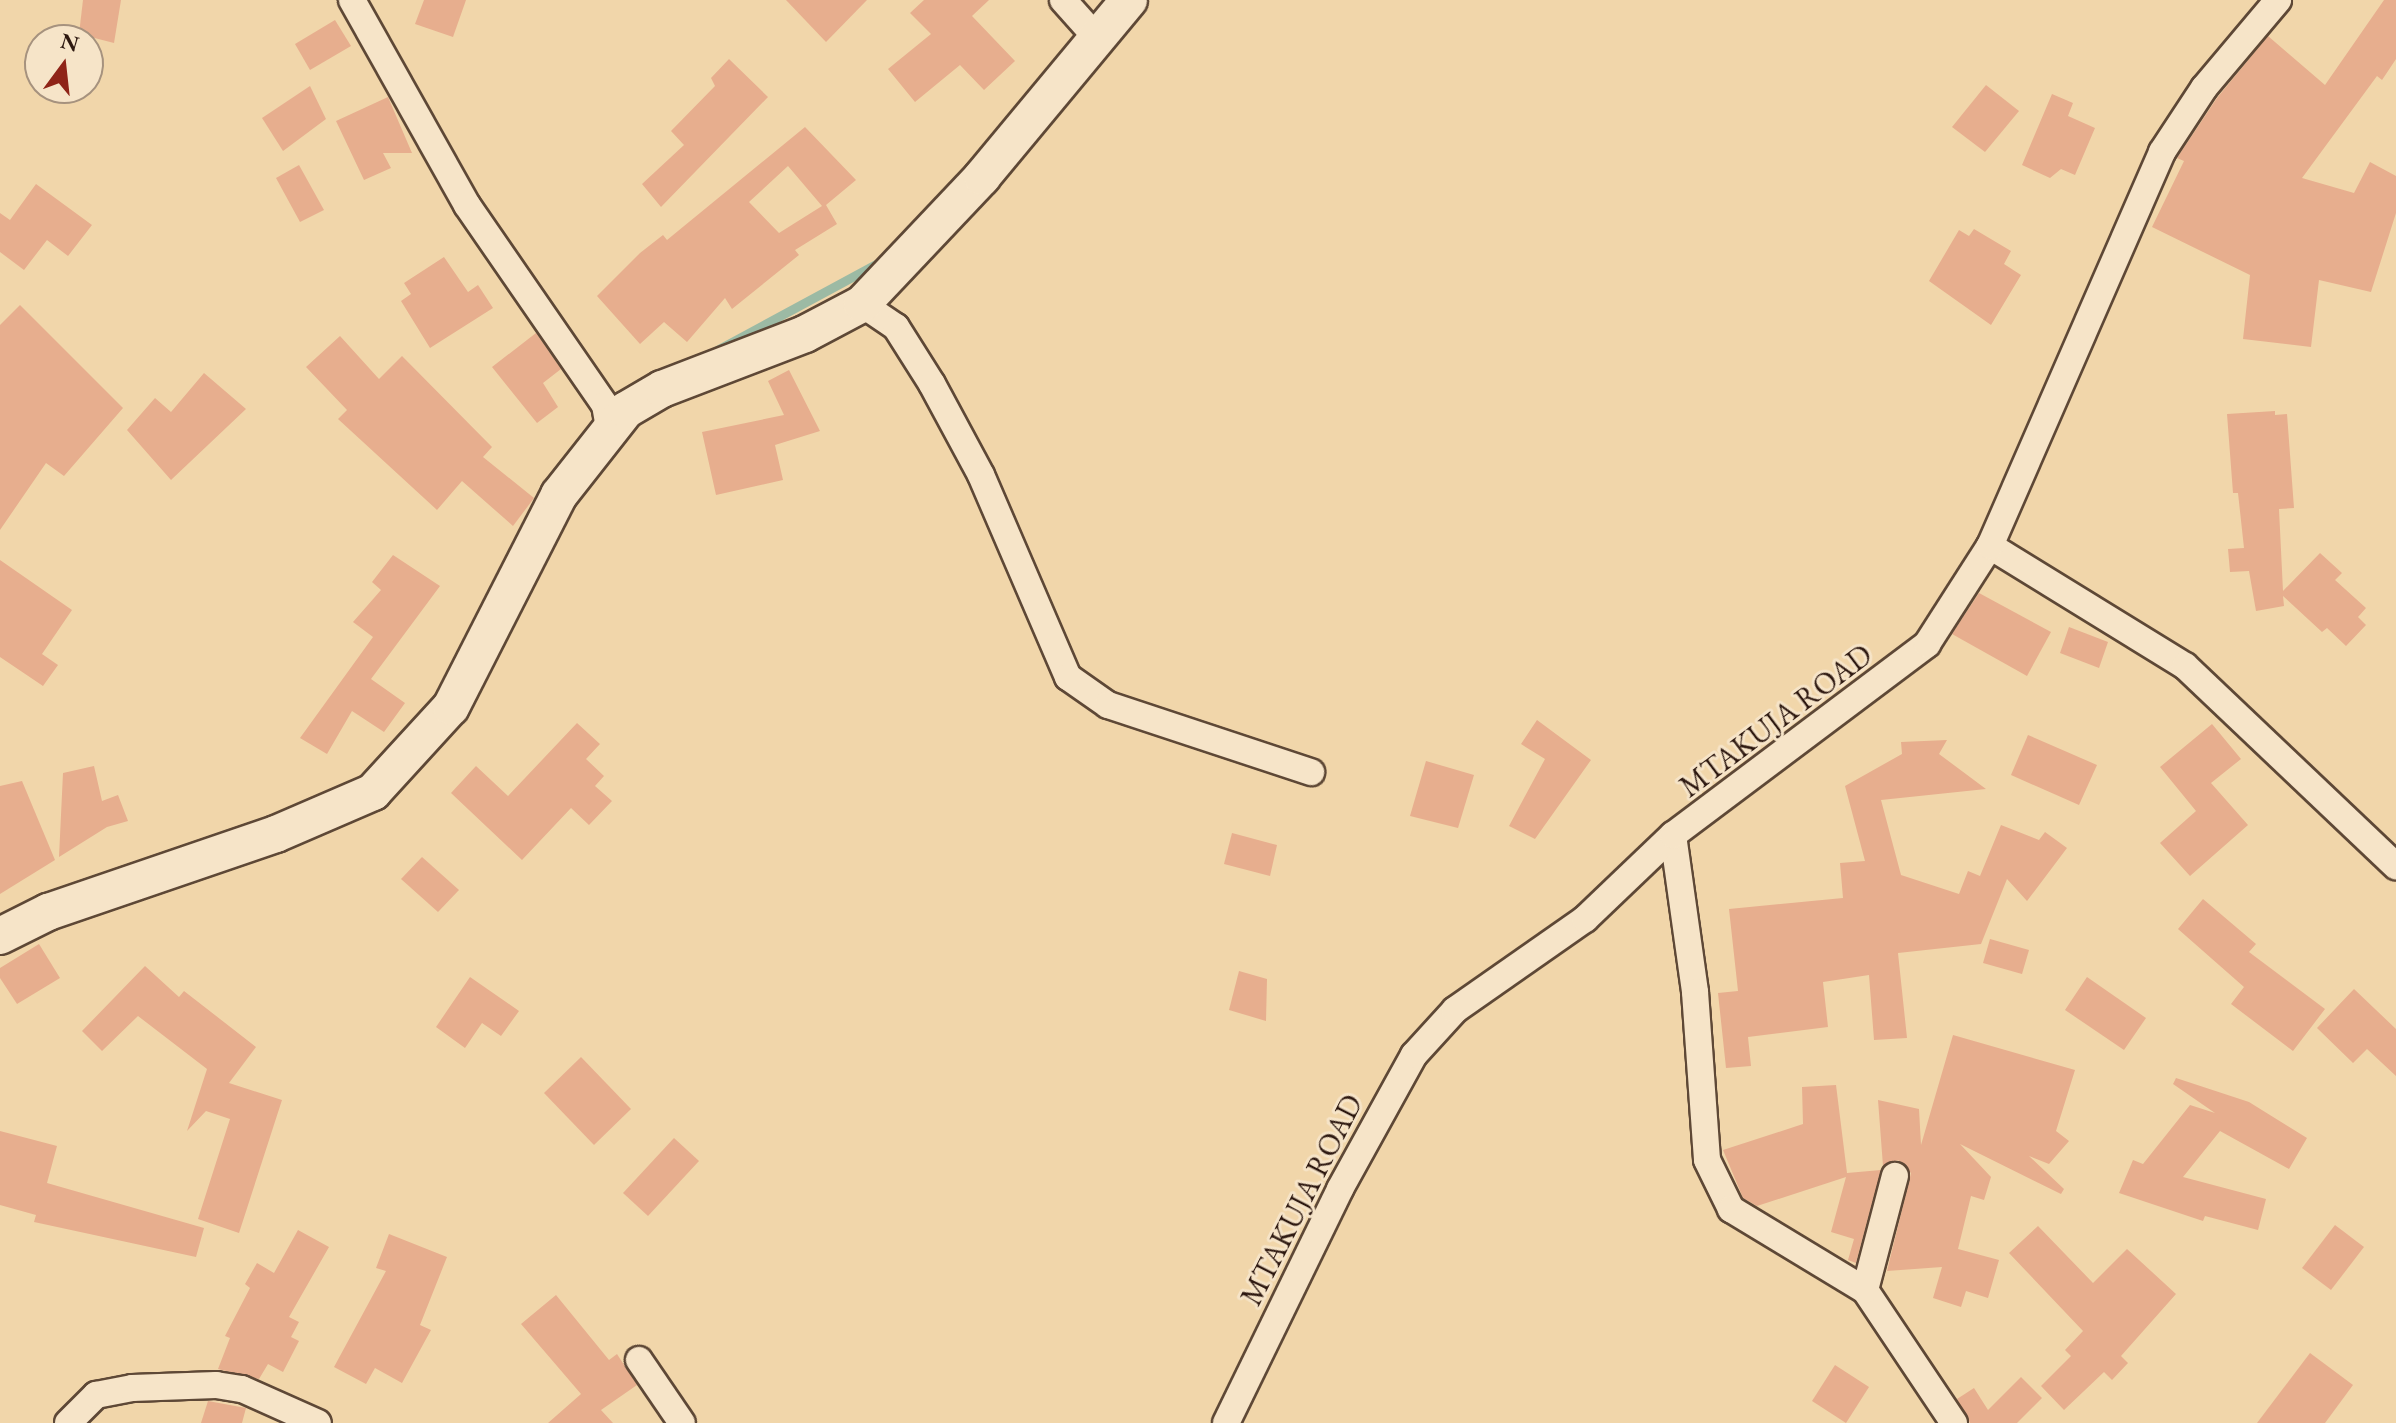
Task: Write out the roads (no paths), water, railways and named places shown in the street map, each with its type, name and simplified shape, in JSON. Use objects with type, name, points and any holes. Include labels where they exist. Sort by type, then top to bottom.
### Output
[{"type":"street","points":[[352,0],[467,205],[605,405],[609,428]]},
{"type":"street","points":[[1063,0],[1097,38]]},
{"type":"street","points":[[0,936],[48,912],[276,834],[373,792],[451,707],[559,495],[626,410],[662,389],[805,334],[862,304],[982,177],[1129,0]]},
{"type":"street","name":"MTAKUJA ROAD","points":[[1226,1423],[1340,1189],[1414,1055],[1455,1010],[1585,919],[1673,835],[1927,644],[1990,546],[2162,152],[2204,88],[2278,0]]},
{"type":"street","points":[[862,304],[896,327],[932,384],[981,475],[1068,677],[1108,705],[1311,772]]},
{"type":"street","points":[[1990,546],[2185,666],[2396,866]]},
{"type":"street","points":[[1673,835],[1695,992],[1707,1160],[1731,1209],[1865,1290],[1954,1423]]},
{"type":"street","points":[[1865,1290],[1895,1176]]},
{"type":"street","points":[[639,1360],[681,1422]]},
{"type":"street","points":[[68,1423],[96,1395],[132,1388],[216,1385],[242,1389],[318,1423]]},
{"type":"waterway","points":[[717,350],[880,262]]}]
